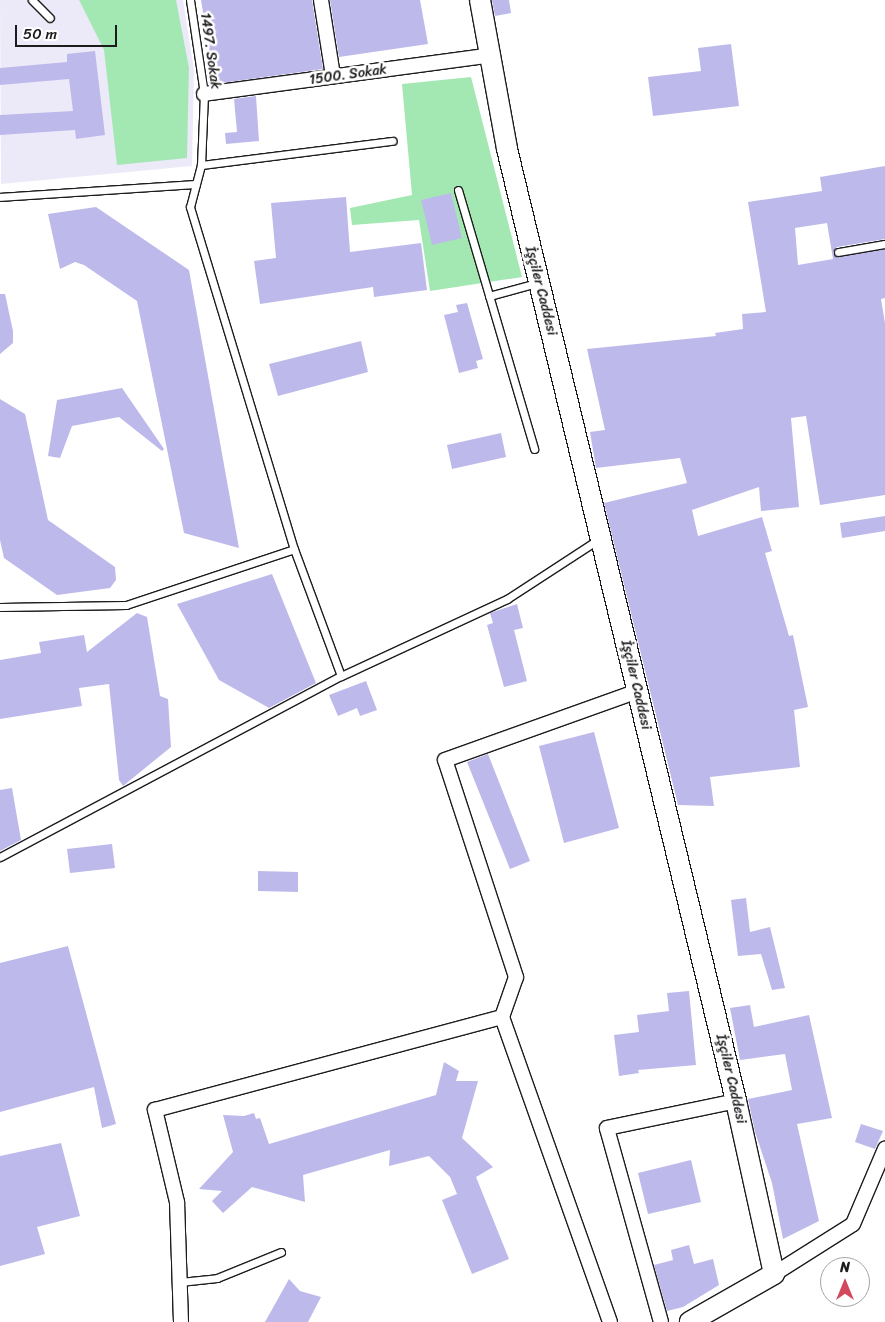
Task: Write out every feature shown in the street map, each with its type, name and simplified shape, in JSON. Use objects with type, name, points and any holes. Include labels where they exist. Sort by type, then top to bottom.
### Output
[{"type":"street","points":[[321,0],[333,76]]},
{"type":"street","name":"İşçiler Caddesi","points":[[480,0],[508,149],[736,1101],[774,1274]]},
{"type":"street","name":"1500. Sokak","points":[[204,94],[491,56]]},
{"type":"street","points":[[610,1322],[502,1017],[516,977],[445,760],[638,691]]},
{"type":"street","points":[[181,1322],[177,1202],[155,1110],[502,1017]]},
{"type":"street","points":[[661,1322],[607,1128],[736,1101]]},
{"type":"street","points":[[690,1322],[774,1274],[853,1224],[885,1149]]},
{"type":"lane","points":[[32,0],[50,18]]},
{"type":"lane","name":"1497. Sokak","points":[[190,0],[204,94],[201,165],[190,207],[294,549],[341,676]]},
{"type":"lane","points":[[201,165],[392,141]]},
{"type":"lane","points":[[0,197],[196,184]]},
{"type":"lane","points":[[458,190],[534,449]]},
{"type":"lane","points":[[838,252],[885,244]]},
{"type":"lane","points":[[489,296],[540,283]]},
{"type":"lane","points":[[0,857],[341,676],[507,599],[601,538]]},
{"type":"lane","points":[[0,607],[126,605],[294,549]]},
{"type":"lane","points":[[180,1282],[217,1278],[281,1252]]},
{"type":"shaded area","points":[[0,0],[183,0],[194,71],[192,166],[1,184]]},
{"type":"green space","points":[[79,0],[176,0],[189,68],[187,158],[117,165],[104,50]]},
{"type":"green space","points":[[471,77],[522,277],[430,291],[419,220],[352,225],[350,208],[412,195],[402,84]]},
{"type":"building","points":[[201,0],[312,0],[323,69],[215,84]]},
{"type":"building","points":[[330,0],[420,0],[428,44],[339,57]]},
{"type":"building","points":[[492,0],[509,0],[511,13],[495,16]]},
{"type":"building","points":[[731,44],[739,106],[653,116],[648,77],[701,71],[698,48]]},
{"type":"building","points":[[95,51],[105,135],[76,139],[75,130],[0,135],[0,115],[73,111],[69,79],[0,85],[0,68],[67,62],[67,54]]},
{"type":"building","points":[[256,96],[259,141],[226,144],[225,133],[237,132],[234,99]]},
{"type":"building","points":[[885,166],[885,239],[837,247],[833,252],[839,257],[885,249],[885,298],[881,299],[885,323],[885,495],[820,505],[806,416],[791,418],[799,507],[761,511],[759,487],[692,510],[698,536],[762,517],[772,551],[765,553],[789,636],[793,635],[808,707],[794,710],[800,767],[710,777],[714,806],[678,805],[604,503],[687,483],[680,458],[596,468],[590,432],[605,430],[587,349],[716,336],[715,333],[743,329],[742,314],[766,312],[748,202],[822,191],[820,177]],"holes":[[[827,223],[833,259],[798,265],[795,228]]]},
{"type":"building","points":[[451,193],[462,238],[432,245],[421,200]]},
{"type":"building","points":[[346,197],[350,252],[421,243],[427,290],[374,297],[373,287],[260,304],[254,261],[276,258],[271,203]]},
{"type":"building","points":[[96,207],[189,270],[239,548],[184,533],[137,301],[84,265],[75,262],[60,269],[48,214]]},
{"type":"building","points":[[0,294],[5,294],[13,331],[13,343],[0,354]]},
{"type":"building","points":[[467,303],[483,359],[476,361],[478,368],[459,373],[444,315],[458,312],[456,305]]},
{"type":"building","points":[[361,341],[368,372],[278,396],[269,364]]},
{"type":"building","points":[[122,388],[164,449],[162,451],[119,417],[72,426],[60,458],[48,456],[57,400]]},
{"type":"building","points":[[0,399],[25,414],[48,520],[115,567],[116,580],[110,588],[57,595],[4,558],[0,540]]},
{"type":"building","points":[[501,433],[506,457],[452,469],[447,445]]},
{"type":"building","points":[[885,516],[885,531],[842,538],[840,523]]},
{"type":"building","points":[[272,574],[316,683],[269,708],[219,680],[177,604]]},
{"type":"building","points":[[517,604],[523,628],[514,630],[527,681],[504,687],[487,625],[493,623],[490,613]]},
{"type":"building","points":[[137,613],[147,617],[160,696],[168,699],[171,747],[123,786],[119,780],[109,684],[79,688],[82,706],[0,719],[0,660],[41,653],[39,642],[84,635],[87,652]]},
{"type":"building","points":[[366,681],[377,710],[360,716],[357,708],[338,716],[329,695]]},
{"type":"building","points":[[594,732],[619,828],[564,843],[539,746]]},
{"type":"building","points":[[488,754],[530,861],[510,869],[467,762]]},
{"type":"building","points":[[12,788],[21,840],[0,851],[0,790]]},
{"type":"building","points":[[112,844],[115,868],[70,873],[67,849]]},
{"type":"building","points":[[258,871],[298,872],[298,892],[258,891]]},
{"type":"building","points":[[746,898],[750,932],[770,927],[785,988],[772,990],[761,954],[738,956],[731,900]]},
{"type":"building","points":[[68,946],[116,1124],[102,1128],[94,1087],[0,1112],[0,963]]},
{"type":"building","points":[[689,991],[696,1065],[638,1070],[639,1073],[619,1076],[614,1035],[639,1032],[637,1015],[669,1011],[667,993]]},
{"type":"building","points":[[750,1005],[754,1027],[809,1015],[832,1118],[797,1124],[819,1221],[783,1239],[772,1183],[755,1132],[748,1099],[792,1090],[785,1054],[740,1060],[730,1008]]},
{"type":"building","points":[[444,1062],[459,1071],[456,1081],[478,1081],[462,1138],[493,1167],[476,1177],[509,1259],[472,1274],[442,1200],[457,1194],[450,1177],[429,1156],[389,1166],[390,1150],[303,1175],[305,1202],[252,1187],[223,1213],[212,1201],[222,1191],[199,1189],[233,1152],[223,1115],[244,1116],[254,1113],[256,1119],[260,1118],[269,1144],[436,1095]]},
{"type":"building","points":[[861,1124],[883,1131],[875,1149],[855,1142]]},
{"type":"building","points":[[61,1143],[80,1216],[37,1227],[45,1254],[0,1266],[0,1156]]},
{"type":"building","points":[[691,1160],[701,1202],[648,1214],[638,1173]]},
{"type":"building","points":[[689,1245],[694,1264],[713,1259],[719,1285],[683,1307],[667,1311],[654,1265],[673,1260],[671,1250]]},
{"type":"building","points":[[289,1279],[300,1291],[321,1297],[308,1322],[265,1322]]}]
